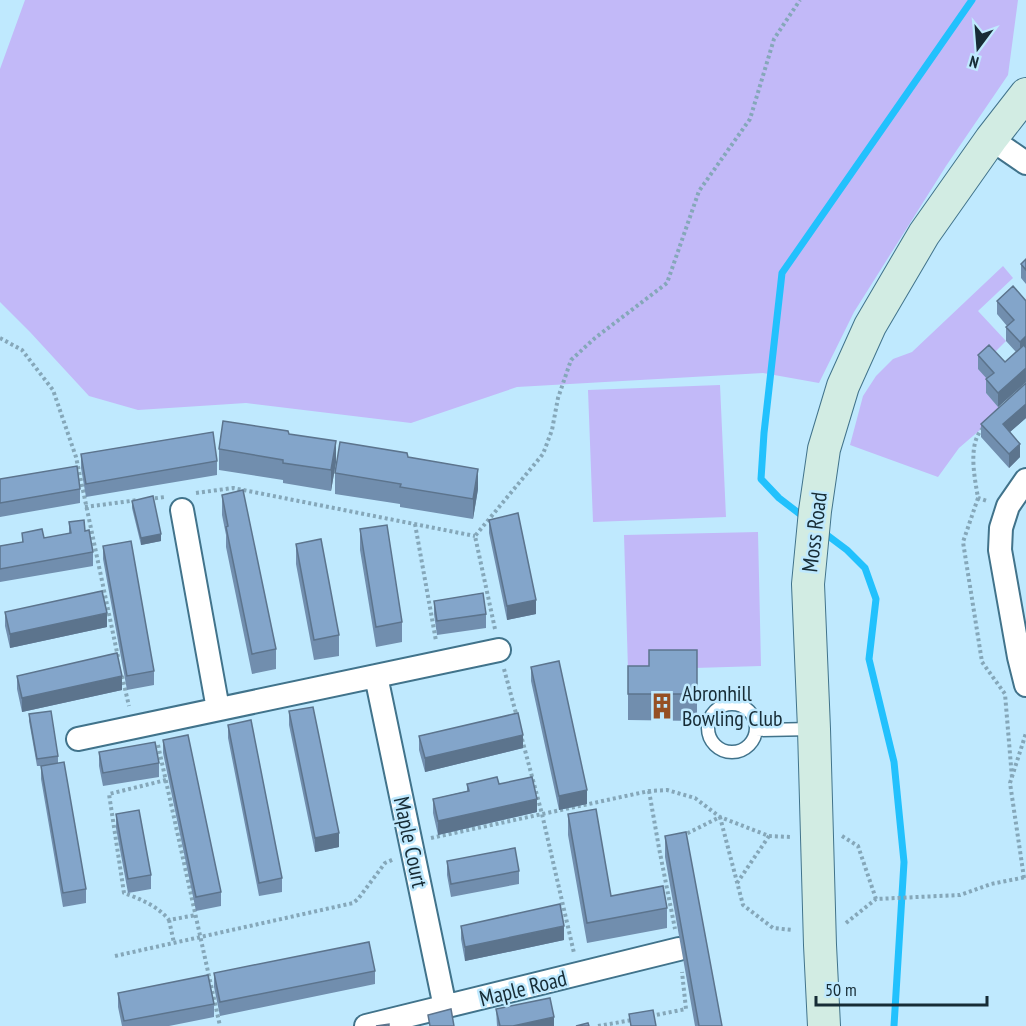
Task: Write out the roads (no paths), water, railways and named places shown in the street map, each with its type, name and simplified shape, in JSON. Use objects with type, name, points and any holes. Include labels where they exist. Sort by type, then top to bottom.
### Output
[{"type":"street","name":"Moss Road","points":[[824,1026],[808,584],[813,526],[824,449],[843,386],[870,326],[924,234],[1026,94]]},
{"type":"street","points":[[991,139],[1026,164]]},
{"type":"street","points":[[1026,480],[1008,506],[1001,528],[1000,550],[1026,684]]},
{"type":"street","points":[[178,500],[218,709]]},
{"type":"street","points":[[78,739],[500,650]]},
{"type":"street","name":"Maple Court","points":[[376,676],[445,1007]]},
{"type":"street","name":"Maple Road","points":[[366,1026],[679,949]]},
{"type":"lane","points":[[756,730],[814,729]]},
{"type":"waterway","points":[[805,518],[779,498],[761,479],[782,273],[972,0]]},
{"type":"waterway","points":[[823,532],[847,550],[865,568],[876,599],[869,659],[894,762],[904,862],[894,1026]]},
{"type":"place","name":"Abronhill Bowling Club","points":[[662,706]]}]
